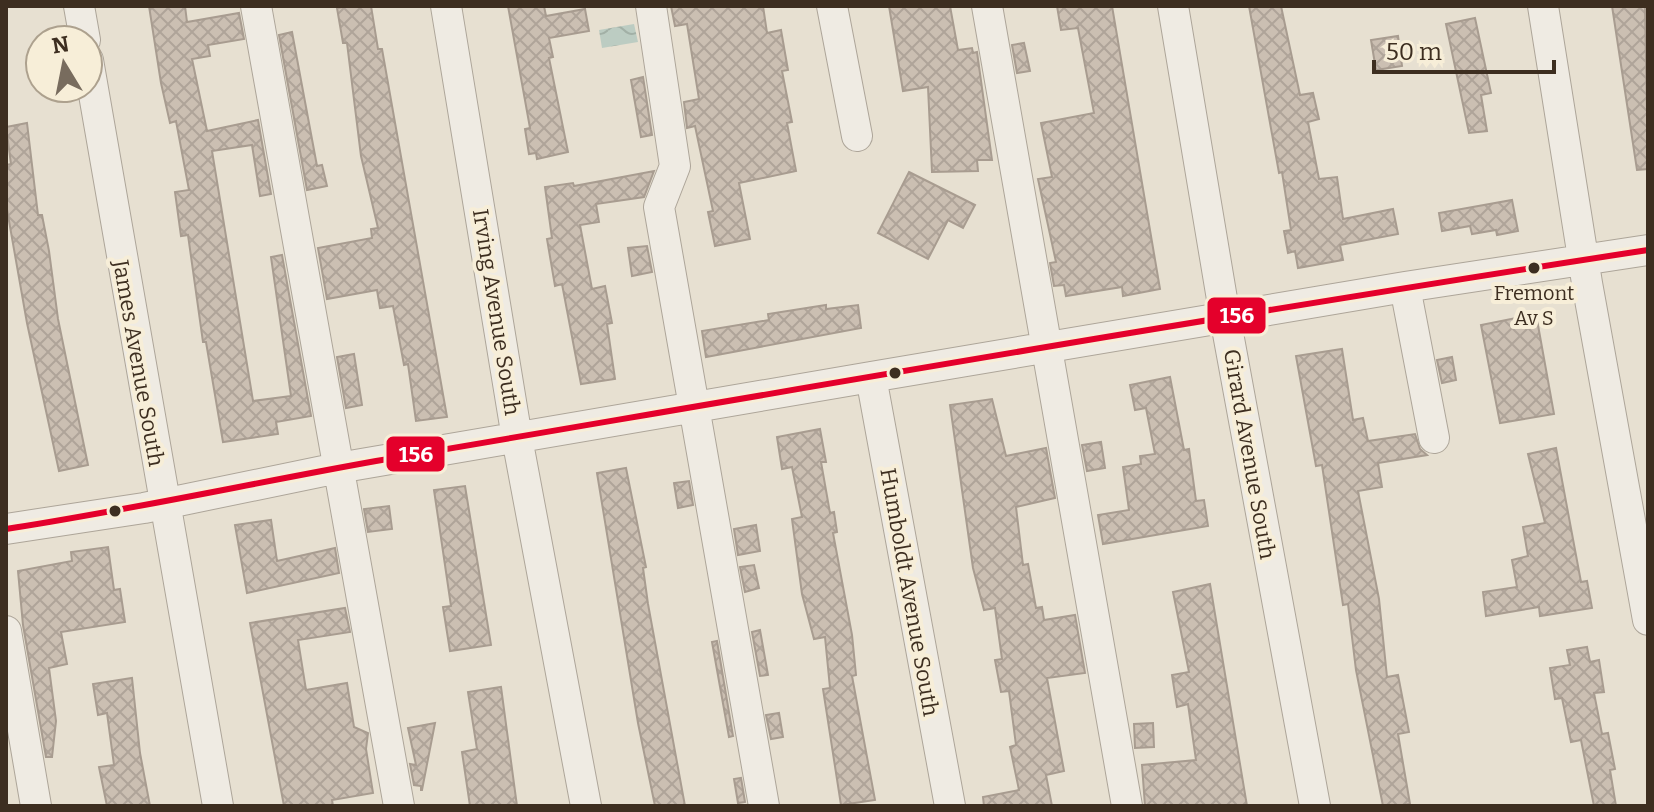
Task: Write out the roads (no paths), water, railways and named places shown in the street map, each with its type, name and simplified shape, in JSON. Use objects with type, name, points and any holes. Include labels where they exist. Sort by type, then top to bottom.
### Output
[{"type":"street","points":[[256,6],[399,806]]},
{"type":"street","name":"Irving Avenue South","points":[[446,6],[517,438],[586,806]]},
{"type":"street","points":[[651,6],[675,166],[659,207],[764,806]]},
{"type":"street","points":[[832,6],[857,136]]},
{"type":"street","points":[[987,6],[1127,806]]},
{"type":"street","name":"Girard Avenue South","points":[[1173,6],[1225,317],[1315,806]]},
{"type":"street","points":[[1543,6],[1648,620]]},
{"type":"street","name":"James Avenue South","points":[[96,104],[218,806]]},
{"type":"street","points":[[6,529],[164,504],[338,468],[871,377],[1405,287],[1648,250]]},
{"type":"street","points":[[1405,287],[1434,438]]},
{"type":"street","name":"Humboldt Avenue South","points":[[871,377],[950,806]]},
{"type":"street","points":[[6,631],[36,806]]},
{"type":"water","points":[[634,24],[638,42],[602,48],[599,30]]},
{"type":"place","name":"Fremont Av S","points":[[1534,268]]}]
